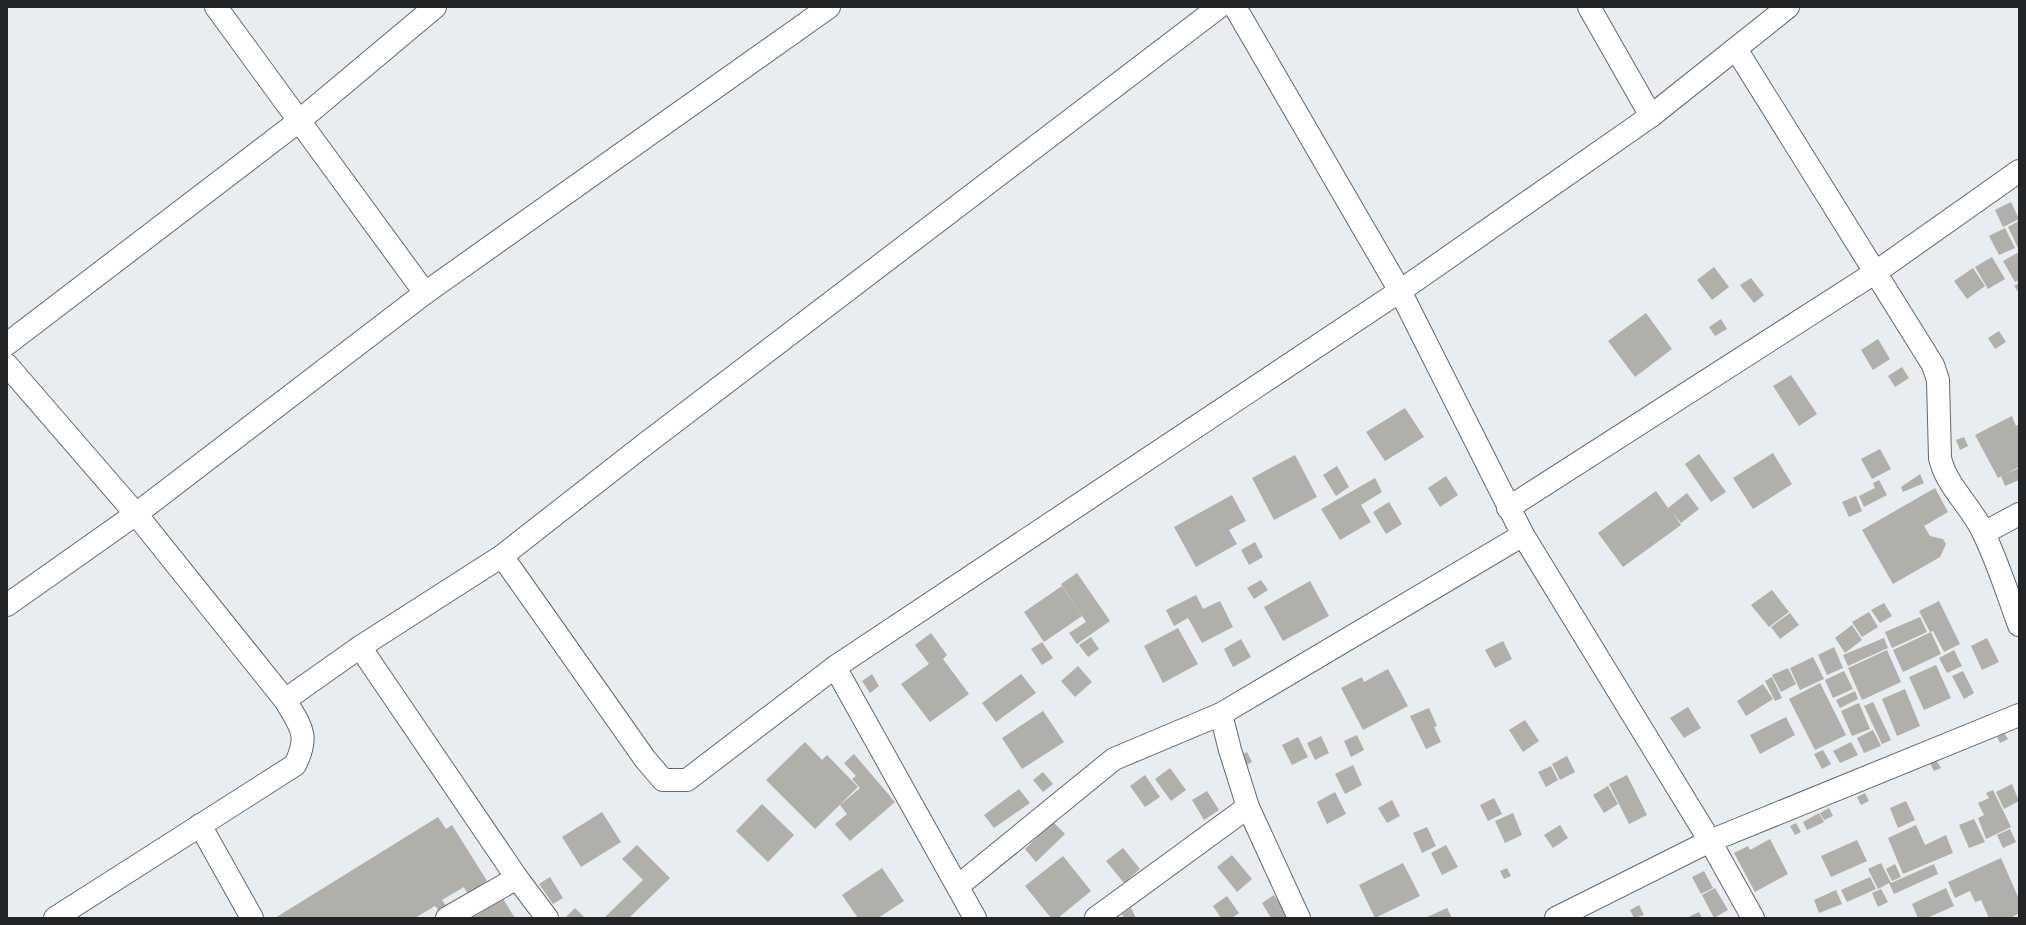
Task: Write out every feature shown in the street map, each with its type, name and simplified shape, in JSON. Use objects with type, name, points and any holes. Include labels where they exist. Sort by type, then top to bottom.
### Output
[{"type":"street","points":[[216,7],[425,293]]},
{"type":"street","points":[[7,344],[299,121],[435,7]]},
{"type":"street","points":[[7,605],[136,514],[425,293],[829,7]]},
{"type":"street","points":[[285,700],[360,647],[502,556],[644,445],[1219,7]]},
{"type":"street","points":[[1235,7],[1400,291],[1508,508],[1523,535],[1710,841],[1753,918]]},
{"type":"street","points":[[1589,7],[1651,116]]},
{"type":"street","points":[[502,556],[645,759],[663,780],[687,780],[835,667],[1400,291],[1651,116],[1788,7]]},
{"type":"street","points":[[1736,49],[1933,365],[1938,380],[1940,458],[1942,468],[1947,479],[1984,532],[2019,625]]},
{"type":"street","points":[[1508,508],[1876,272],[2019,170]]},
{"type":"street","points":[[7,365],[136,514],[285,700],[298,723],[304,738],[302,751],[295,765],[55,918]]},
{"type":"street","points":[[1984,532],[2019,514]]},
{"type":"street","points":[[958,886],[1114,759],[1221,714],[1523,535]]},
{"type":"street","points":[[360,647],[517,878],[546,918]]},
{"type":"street","points":[[835,667],[975,918]]},
{"type":"street","points":[[1221,714],[1230,750],[1248,807],[1299,918]]},
{"type":"street","points":[[1556,918],[1710,841],[2019,715]]},
{"type":"street","points":[[1096,918],[1248,807]]},
{"type":"street","points":[[200,825],[252,918]]},
{"type":"street","points":[[447,918],[517,878]]},
{"type":"building","points":[[2011,202],[2019,219],[2003,227],[1995,210]]},
{"type":"building","points":[[2019,221],[2019,250],[2008,227]]},
{"type":"building","points":[[2005,228],[2015,248],[1999,255],[1989,236]]},
{"type":"building","points":[[2019,252],[2019,280],[2015,282],[2003,261]]},
{"type":"building","points":[[1992,257],[2005,279],[1988,289],[1975,267]]},
{"type":"building","points":[[1714,267],[1729,287],[1712,300],[1697,280]]},
{"type":"building","points":[[1973,268],[1985,286],[1967,299],[1954,281]]},
{"type":"building","points":[[1751,278],[1764,295],[1754,303],[1740,285]]},
{"type":"building","points":[[2019,283],[2019,293],[2014,286]]},
{"type":"building","points":[[1646,313],[1672,349],[1635,377],[1608,341]]},
{"type":"building","points":[[1721,319],[1727,329],[1715,336],[1709,327]]},
{"type":"building","points":[[1999,331],[2006,342],[1995,349],[1988,338]]},
{"type":"building","points":[[1878,339],[1890,359],[1873,370],[1861,350]]},
{"type":"building","points":[[1902,367],[1909,378],[1895,387],[1888,376]]},
{"type":"building","points":[[1791,375],[1817,414],[1799,426],[1773,386]]},
{"type":"building","points":[[1405,408],[1424,437],[1385,461],[1366,432]]},
{"type":"building","points":[[2012,416],[2016,426],[2019,424],[2019,467],[2003,475],[2019,468],[2019,480],[2005,486],[2001,476],[1998,478],[1975,435]]},
{"type":"building","points":[[1964,437],[1968,446],[1960,450],[1956,440]]},
{"type":"building","points":[[1880,449],[1891,469],[1872,479],[1861,459]]},
{"type":"building","points":[[1773,453],[1792,484],[1753,509],[1733,478]]},
{"type":"building","points":[[1699,454],[1726,492],[1711,502],[1685,464]]},
{"type":"building","points":[[1295,455],[1317,497],[1274,520],[1252,478]]},
{"type":"building","points":[[1337,466],[1349,487],[1336,496],[1323,475]]},
{"type":"building","points":[[1920,474],[1924,483],[1903,492],[1901,487]]},
{"type":"building","points":[[1446,476],[1458,495],[1440,507],[1428,488]]},
{"type":"building","points":[[1375,478],[1382,492],[1361,505],[1371,522],[1340,540],[1321,509]]},
{"type":"building","points":[[1879,480],[1887,495],[1864,507],[1859,496],[1875,488],[1873,483]]},
{"type":"building","points":[[1935,488],[1948,512],[1924,526],[1930,536],[1943,539],[1946,544],[1940,557],[1893,584],[1862,530]]},
{"type":"building","points":[[1656,491],[1668,508],[1687,493],[1699,509],[1681,523],[1672,512],[1681,525],[1623,567],[1598,533]]},
{"type":"building","points":[[1232,495],[1246,521],[1229,530],[1237,544],[1196,567],[1174,527]]},
{"type":"building","points":[[1856,496],[1862,511],[1849,517],[1842,502]]},
{"type":"building","points":[[1389,502],[1402,524],[1386,534],[1373,512]]},
{"type":"building","points":[[1255,542],[1263,557],[1249,565],[1241,550]]},
{"type":"building","points":[[1077,573],[1110,621],[1077,644],[1069,633],[1086,622],[1061,584]]},
{"type":"building","points":[[1261,580],[1268,590],[1254,599],[1247,588]]},
{"type":"building","points":[[1310,581],[1329,616],[1283,641],[1264,607]]},
{"type":"building","points":[[1062,586],[1082,616],[1044,642],[1024,612]]},
{"type":"building","points":[[1772,590],[1789,612],[1769,627],[1751,605]]},
{"type":"building","points":[[1196,595],[1203,609],[1220,601],[1233,627],[1202,643],[1188,618],[1174,626],[1166,610]]},
{"type":"building","points":[[1939,601],[1960,644],[1944,652],[1933,631],[1930,632],[1919,611]]},
{"type":"building","points":[[1884,603],[1892,616],[1880,623],[1871,610]]},
{"type":"building","points":[[1869,612],[1878,627],[1862,637],[1852,622]]},
{"type":"building","points":[[1790,613],[1799,625],[1780,639],[1771,627]]},
{"type":"building","points":[[1920,617],[1927,632],[1892,648],[1885,632]]},
{"type":"building","points":[[1852,625],[1862,640],[1845,653],[1835,638]]},
{"type":"building","points":[[1178,628],[1198,664],[1163,683],[1144,646]]},
{"type":"building","points":[[1931,632],[1941,654],[1903,672],[1893,650]]},
{"type":"building","points":[[931,633],[947,655],[943,659],[969,694],[930,722],[901,684],[929,664],[915,645]]},
{"type":"building","points":[[1091,637],[1099,649],[1088,657],[1079,645]]},
{"type":"building","points":[[1884,638],[1888,648],[1848,666],[1843,655]]},
{"type":"building","points":[[1987,638],[1999,662],[1982,670],[1971,646]]},
{"type":"building","points":[[1241,639],[1251,657],[1233,667],[1224,649]]},
{"type":"building","points":[[1503,641],[1512,659],[1495,668],[1485,650]]},
{"type":"building","points":[[1042,642],[1053,658],[1042,665],[1031,649]]},
{"type":"building","points":[[1834,647],[1843,668],[1827,675],[1818,655]]},
{"type":"building","points":[[1887,650],[1901,682],[1862,700],[1848,668]]},
{"type":"building","points":[[1954,650],[1962,666],[1947,673],[1939,658]]},
{"type":"building","points":[[1813,657],[1824,679],[1800,690],[1790,668]]},
{"type":"building","points":[[1936,665],[1951,698],[1924,710],[1909,677]]},
{"type":"building","points":[[1078,666],[1092,682],[1075,697],[1061,681]]},
{"type":"building","points":[[1788,668],[1796,684],[1781,692],[1772,675]]},
{"type":"building","points":[[1388,669],[1408,706],[1363,730],[1341,688],[1362,677],[1364,682]]},
{"type":"building","points":[[1844,671],[1853,689],[1833,698],[1825,680]]},
{"type":"building","points":[[1963,671],[1974,693],[1964,699],[1952,676]]},
{"type":"building","points":[[872,674],[879,686],[870,693],[862,681]]},
{"type":"building","points":[[1021,674],[1036,693],[996,722],[982,703]]},
{"type":"building","points":[[1772,677],[1782,698],[1775,701],[1765,681]]},
{"type":"building","points":[[1820,683],[1846,735],[1815,750],[1789,699]]},
{"type":"building","points":[[1763,684],[1773,699],[1746,716],[1737,701]]},
{"type":"building","points":[[1905,689],[1920,726],[1897,736],[1882,699]]},
{"type":"building","points":[[1855,691],[1858,699],[1840,708],[1836,700]]},
{"type":"building","points":[[1873,702],[1891,740],[1882,744],[1864,706]]},
{"type":"building","points":[[1859,703],[1870,729],[1852,736],[1841,711]]},
{"type":"building","points":[[1688,707],[1701,728],[1684,738],[1670,718]]},
{"type":"building","points":[[1429,708],[1437,726],[1434,727],[1441,742],[1426,749],[1410,716]]},
{"type":"building","points":[[1043,711],[1064,742],[1022,769],[1002,738]]},
{"type":"building","points":[[1786,717],[1795,735],[1760,754],[1750,735]]},
{"type":"building","points":[[1525,720],[1539,741],[1523,752],[1509,730]]},
{"type":"building","points":[[1873,730],[1881,746],[1864,753],[1857,738]]},
{"type":"building","points":[[2004,733],[2008,739],[2000,743],[1997,737]]},
{"type":"building","points":[[1357,735],[1364,750],[1351,757],[1344,741]]},
{"type":"building","points":[[1321,736],[1329,753],[1315,760],[1307,743]]},
{"type":"building","points":[[1298,737],[1308,757],[1292,765],[1282,745]]},
{"type":"building","points":[[805,742],[822,760],[827,755],[858,787],[815,829],[766,780]]},
{"type":"building","points":[[1851,742],[1858,755],[1840,763],[1833,751]]},
{"type":"building","points":[[1823,750],[1831,764],[1822,769],[1814,754]]},
{"type":"building","points":[[1247,752],[1252,762],[1243,767],[1238,756]]},
{"type":"building","points":[[854,754],[895,802],[850,841],[835,824],[847,814],[840,805],[860,788],[852,779],[856,776],[844,763]]},
{"type":"building","points":[[1567,756],[1575,772],[1560,780],[1552,764]]},
{"type":"building","points":[[1936,760],[1941,768],[1934,771],[1930,763]]},
{"type":"building","points":[[1353,765],[1362,785],[1345,794],[1335,774]]},
{"type":"building","points":[[1551,766],[1558,780],[1546,787],[1538,772]]},
{"type":"building","points":[[1170,768],[1186,790],[1171,801],[1155,779]]},
{"type":"building","points":[[1043,772],[1053,784],[1043,792],[1033,780]]},
{"type":"building","points":[[1145,775],[1160,797],[1145,807],[1130,786]]},
{"type":"building","points":[[1627,775],[1647,815],[1629,824],[1609,784]]},
{"type":"building","points":[[2012,784],[2019,801],[2004,809],[1996,792]]},
{"type":"building","points":[[1608,786],[1618,804],[1604,813],[1593,795]]},
{"type":"building","points":[[1019,789],[1030,803],[994,828],[984,815]]},
{"type":"building","points":[[1993,790],[2011,827],[1986,839],[1978,818],[1984,815],[1978,803],[1989,798],[1986,793]]},
{"type":"building","points":[[1207,791],[1219,810],[1204,820],[1192,800]]},
{"type":"building","points":[[1335,792],[1346,814],[1327,824],[1317,802]]},
{"type":"building","points":[[1865,793],[1869,801],[1861,805],[1857,797]]},
{"type":"building","points":[[1494,798],[1502,814],[1488,821],[1480,805]]},
{"type":"building","points":[[1392,800],[1400,816],[1387,823],[1378,808]]},
{"type":"building","points":[[1906,801],[1915,820],[1898,828],[1890,808]]},
{"type":"building","points":[[762,804],[794,835],[768,862],[736,831]]},
{"type":"building","points":[[1829,808],[1833,816],[1824,820],[1820,813]]},
{"type":"building","points":[[602,812],[621,842],[581,867],[562,837]]},
{"type":"building","points":[[1513,813],[1522,835],[1505,843],[1495,821]]},
{"type":"building","points":[[1819,813],[1824,822],[1807,830],[1803,822]]},
{"type":"building","points":[[438,817],[446,829],[452,825],[487,881],[468,894],[464,887],[442,900],[446,906],[439,911],[435,906],[415,918],[275,918]]},
{"type":"building","points":[[1974,819],[1985,842],[1969,848],[1959,825]]},
{"type":"building","points":[[1053,822],[1065,834],[1036,862],[1025,849]]},
{"type":"building","points":[[1796,823],[1801,832],[1795,835],[1790,826]]},
{"type":"building","points":[[1560,825],[1568,838],[1553,848],[1544,835]]},
{"type":"building","points":[[1916,825],[1925,845],[1946,835],[1953,853],[1903,874],[1888,838]]},
{"type":"building","points":[[1427,827],[1436,846],[1422,853],[1413,833]]},
{"type":"building","points":[[2010,829],[2016,842],[2003,848],[1997,835]]},
{"type":"building","points":[[1770,839],[1788,874],[1755,892],[1734,853],[1748,846],[1750,850]]},
{"type":"building","points":[[1857,840],[1867,861],[1831,877],[1821,856]]},
{"type":"building","points":[[637,845],[670,878],[629,918],[604,918],[643,880],[622,859]]},
{"type":"building","points":[[1446,845],[1458,867],[1442,875],[1431,853]]},
{"type":"building","points":[[1123,848],[1140,869],[1124,883],[1106,861]]},
{"type":"building","points":[[1232,855],[1252,879],[1237,892],[1217,867]]},
{"type":"building","points":[[1063,856],[1091,891],[1058,918],[1051,918],[1025,886]]},
{"type":"building","points":[[2001,858],[2019,899],[2019,913],[2011,918],[1989,918],[1981,900],[1975,902],[1970,891],[1955,898],[1948,882]]},
{"type":"building","points":[[1403,863],[1420,896],[1375,918],[1359,885]]},
{"type":"building","points":[[1881,863],[1891,883],[1934,864],[1938,874],[1894,894],[1889,883],[1878,889],[1868,869]]},
{"type":"building","points":[[1895,864],[1901,877],[1892,881],[1886,869]]},
{"type":"building","points":[[882,868],[904,901],[878,918],[858,918],[842,895]]},
{"type":"building","points":[[1507,868],[1511,876],[1504,879],[1500,871]]},
{"type":"building","points":[[1704,871],[1713,888],[1701,894],[1692,877]]},
{"type":"building","points":[[550,877],[563,898],[553,904],[539,884]]},
{"type":"building","points":[[1870,877],[1876,889],[1847,902],[1841,890]]},
{"type":"building","points":[[1715,888],[1728,910],[1714,918],[1702,895]]},
{"type":"building","points":[[1946,888],[1954,906],[1927,918],[1918,918],[1912,904]]},
{"type":"building","points":[[1881,889],[1888,902],[1878,907],[1872,893]]},
{"type":"building","points":[[1836,890],[1842,904],[1819,913],[1814,900]]},
{"type":"building","points":[[1274,895],[1289,918],[1271,918],[1262,903]]},
{"type":"building","points":[[1227,896],[1239,913],[1232,918],[1221,918],[1213,906]]},
{"type":"building","points":[[503,899],[515,918],[472,918]]},
{"type":"building","points":[[1639,905],[1644,915],[1634,918],[1630,910]]},
{"type":"building","points":[[575,908],[585,918],[565,918]]},
{"type":"building","points":[[1131,908],[1136,918],[1124,918],[1122,914]]},
{"type":"building","points":[[1447,908],[1452,918],[1425,918]]},
{"type":"building","points":[[1699,912],[1702,918],[1686,918]]}]
